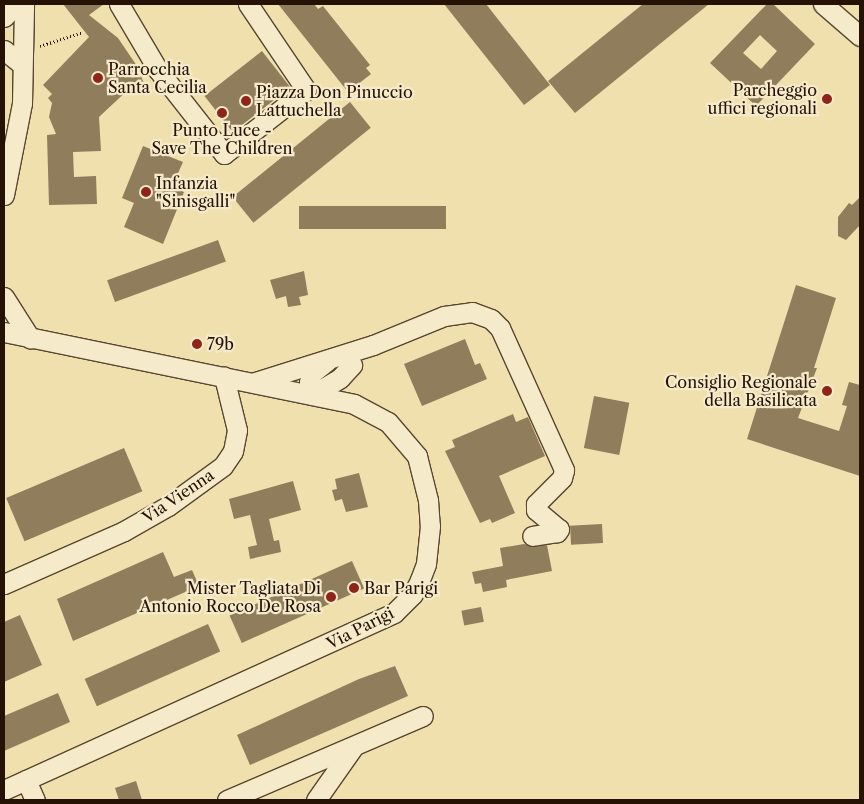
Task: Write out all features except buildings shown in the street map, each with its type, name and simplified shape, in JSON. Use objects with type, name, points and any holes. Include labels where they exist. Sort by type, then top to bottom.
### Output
[{"type":"street","points":[[4,17],[16,4]]},
{"type":"street","points":[[4,195],[20,122],[24,4]]},
{"type":"street","points":[[119,4],[158,70],[224,154],[306,90],[248,4]]},
{"type":"street","points":[[823,4],[860,36]]},
{"type":"street","points":[[4,50],[21,64]]},
{"type":"street","points":[[4,296],[30,338]]},
{"type":"street","points":[[254,383],[372,345],[454,313],[482,315],[500,328],[564,470],[562,478],[536,504],[536,510],[559,529],[557,532],[532,536]]},
{"type":"street","points":[[4,332],[224,376]]},
{"type":"street","points":[[334,356],[312,373],[309,382],[312,395],[340,378],[372,345]]},
{"type":"street","points":[[352,365],[350,386],[368,411]]},
{"type":"street","name":"Via Parigi","points":[[4,790],[377,623],[394,613],[413,594],[426,564],[428,500],[417,456],[388,422],[354,404],[224,376]]},
{"type":"street","name":"Via Vienna","points":[[4,584],[124,531],[168,506],[223,466],[233,451],[237,430],[224,376]]},
{"type":"street","points":[[227,800],[423,716]]},
{"type":"street","points":[[316,800],[354,746]]},
{"type":"street","points":[[12,800],[26,780]]},
{"type":"street","points":[[26,780],[35,800]]},
{"type":"path","points":[[34,48],[83,32]]},
{"type":"place","name":"Parrocchia Santa Cecilia","points":[[98,78]]},
{"type":"place","name":"Parcheggio uffici regionali","points":[[827,99]]},
{"type":"place","name":"Piazza Don Pinuccio Lattuchella","points":[[246,101]]},
{"type":"place","name":"Punto Luce - Save The Children","points":[[222,113]]},
{"type":"place","name":"Infanzia \"Sinisgalli\"","points":[[146,192]]},
{"type":"place","name":"79b","points":[[197,344]]},
{"type":"place","name":"Consiglio Regionale della Basilicata","points":[[827,391]]},
{"type":"place","name":"Bar Parigi","points":[[354,588]]},
{"type":"place","name":"Mister Tagliata Di Antonio Rocco De Rosa","points":[[331,597]]}]
